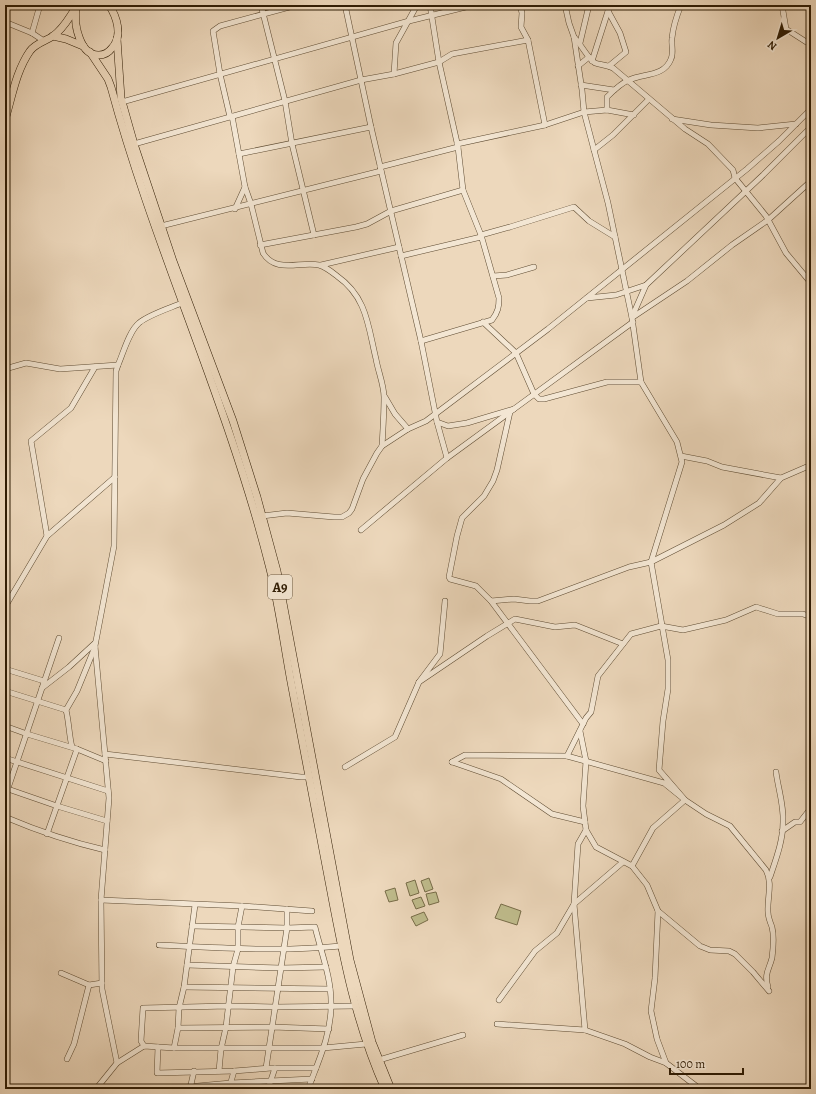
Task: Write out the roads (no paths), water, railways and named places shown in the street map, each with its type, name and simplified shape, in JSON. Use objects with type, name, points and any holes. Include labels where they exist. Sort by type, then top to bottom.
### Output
[{"type":"highway","points":[[53,36],[66,39],[95,55],[106,54],[111,50],[117,39],[116,16],[109,5]]},
{"type":"highway","points":[[77,7],[75,16],[77,32],[87,50]]},
{"type":"highway","points":[[5,120],[22,65],[31,50],[53,36],[64,25],[77,7]]},
{"type":"highway","name":"A9","points":[[117,39],[122,102],[134,144],[161,226],[233,421],[277,571],[350,960],[372,1042],[391,1089]]},
{"type":"highway","name":"A9","points":[[87,50],[108,79],[128,146],[182,303],[227,423],[251,498],[271,572],[341,946],[366,1044],[385,1089]]},
{"type":"street","points":[[32,33],[40,5]]},
{"type":"street","points":[[262,5],[285,102],[292,144],[314,235]]},
{"type":"street","points":[[297,5],[220,26],[213,31],[212,34],[245,186],[263,253],[266,258],[274,263],[287,266],[321,265],[399,247]]},
{"type":"street","points":[[344,5],[370,127],[391,211],[410,300],[421,340],[437,422],[447,458]]},
{"type":"street","points":[[394,74],[396,43],[417,5]]},
{"type":"street","points":[[421,340],[492,320],[499,308],[499,298],[493,276],[481,236],[464,190],[458,146],[439,62],[430,5]]},
{"type":"street","points":[[122,102],[409,21],[474,5]]},
{"type":"street","points":[[520,5],[522,13],[521,27],[528,40],[545,124]]},
{"type":"street","points":[[565,5],[574,37],[584,112],[608,202],[632,320],[641,382],[678,442],[682,462],[651,562],[668,660],[668,689],[663,721],[659,770],[685,800]]},
{"type":"street","points":[[580,43],[589,5]]},
{"type":"street","points":[[578,66],[590,59],[610,5]]},
{"type":"street","points":[[607,110],[607,97],[614,90],[629,80],[659,72],[667,66],[673,55],[672,35],[681,5]]},
{"type":"street","points":[[782,5],[786,29],[811,45]]},
{"type":"street","points":[[608,12],[620,33],[626,52],[609,66]]},
{"type":"street","points":[[5,22],[32,33],[44,41]]},
{"type":"street","points":[[574,37],[580,43],[590,59],[596,63],[609,66],[629,80],[672,119],[708,144],[733,170],[735,178],[768,220],[786,253],[811,283]]},
{"type":"street","points":[[134,144],[361,80],[394,74],[439,62],[452,54],[528,40]]},
{"type":"street","points":[[581,85],[614,90]]},
{"type":"street","points":[[594,150],[613,136],[649,98]]},
{"type":"street","points":[[262,516],[287,513],[334,517],[342,516],[348,513],[352,509],[363,479],[382,446],[408,429],[426,421],[516,353],[765,154],[811,109]]},
{"type":"street","points":[[161,226],[235,209],[584,112],[607,110],[634,115]]},
{"type":"street","points":[[672,119],[711,125],[758,128],[796,124]]},
{"type":"street","points":[[239,154],[370,127]]},
{"type":"street","points":[[586,298],[616,296],[646,285],[811,127]]},
{"type":"street","points":[[361,530],[447,458],[632,320],[687,281],[732,244],[768,220],[811,181]]},
{"type":"street","points":[[235,209],[245,186]]},
{"type":"street","points":[[260,245],[367,224],[391,211],[464,190]]},
{"type":"street","points":[[401,256],[481,236],[574,207],[589,221],[615,238]]},
{"type":"street","points":[[321,265],[346,282],[359,298],[365,313],[384,396],[382,446]]},
{"type":"street","points":[[493,276],[507,275],[534,267]]},
{"type":"street","points":[[632,320],[646,285]]},
{"type":"street","points":[[47,834],[66,778],[74,748],[70,739],[66,710],[77,691],[96,644],[114,546],[118,365],[133,331],[138,324],[145,319],[182,303]]},
{"type":"street","points":[[483,322],[516,353],[534,394],[540,398],[544,399],[607,382],[641,382]]},
{"type":"street","points":[[5,369],[26,363],[60,369],[118,365]]},
{"type":"street","points":[[47,536],[31,441],[71,408],[95,367]]},
{"type":"street","points":[[384,396],[391,409],[408,429]]},
{"type":"street","points":[[437,422],[448,426],[467,423],[512,410]]},
{"type":"street","points":[[512,410],[493,481],[484,496],[462,518],[457,536],[450,579],[476,586],[491,601],[583,724]]},
{"type":"street","points":[[681,456],[708,462],[722,468],[781,478]]},
{"type":"street","points":[[491,601],[514,599],[538,601],[629,567],[651,562],[724,525],[759,503],[781,478],[811,465]]},
{"type":"street","points":[[5,606],[47,536],[115,477]]},
{"type":"street","points":[[345,767],[395,737],[419,682],[440,654],[446,601]]},
{"type":"street","points":[[567,756],[583,724],[591,712],[598,676],[631,634],[661,626],[684,630],[726,620],[756,607],[778,614],[803,614],[811,617]]},
{"type":"street","points":[[419,682],[515,619],[555,627],[575,625],[622,644]]},
{"type":"street","points":[[5,797],[6,789],[27,734],[59,638]]},
{"type":"street","points":[[42,688],[96,644]]},
{"type":"street","points":[[96,644],[108,791],[101,900],[102,989],[117,1063]]},
{"type":"street","points":[[5,669],[44,681]]},
{"type":"street","points":[[5,691],[38,700],[66,710]]},
{"type":"street","points":[[5,726],[74,748],[106,761]]},
{"type":"street","points":[[580,730],[586,761],[583,806],[586,830],[596,847],[632,866],[647,885],[658,910],[700,946],[710,950],[729,951],[735,954],[769,991],[766,974],[772,958],[772,929],[768,913],[770,877],[782,838],[782,807],[776,772]]},
{"type":"street","points":[[105,754],[300,778],[309,777]]},
{"type":"street","points":[[585,822],[552,814],[501,779],[452,762],[465,755],[567,756],[664,783],[685,800],[706,814],[730,826],[770,877]]},
{"type":"street","points":[[5,758],[108,791]]},
{"type":"street","points":[[6,789],[107,821]]},
{"type":"street","points":[[632,866],[653,828],[685,800]]},
{"type":"street","points":[[782,831],[795,822],[800,822],[811,808]]},
{"type":"street","points":[[5,818],[74,843],[105,850]]},
{"type":"street","points":[[585,1030],[574,904],[578,844],[586,830]]},
{"type":"street","points":[[499,1000],[535,951],[557,933],[574,904],[623,862]]},
{"type":"street","points":[[101,900],[242,906],[312,911]]},
{"type":"street","points":[[174,1048],[195,905]]},
{"type":"street","points":[[219,1071],[233,967],[238,949],[238,927],[242,906]]},
{"type":"street","points":[[266,1068],[287,928],[287,909]]},
{"type":"street","points":[[658,910],[655,978],[650,1011],[657,1039],[666,1063]]},
{"type":"street","points":[[192,926],[287,928],[315,927],[326,967],[331,1006],[324,1048],[308,1089]]},
{"type":"street","points":[[159,946],[284,949],[341,946]]},
{"type":"street","points":[[187,965],[281,968],[326,967]]},
{"type":"street","points":[[61,973],[89,985],[102,983]]},
{"type":"street","points":[[67,1059],[74,1044],[89,985]]},
{"type":"street","points":[[184,987],[330,989]]},
{"type":"street","points":[[144,1046],[141,1041],[143,1008],[228,1006],[356,1006]]},
{"type":"street","points":[[497,1024],[585,1030],[625,1044],[650,1057],[666,1063],[696,1086]]},
{"type":"street","points":[[178,1028],[272,1027],[328,1029]]},
{"type":"street","points":[[379,1060],[463,1035]]},
{"type":"street","points":[[96,1089],[117,1063],[144,1046],[221,1049],[269,1047],[324,1048],[366,1044]]},
{"type":"street","points":[[158,1047],[158,1072],[234,1071],[266,1068],[316,1068]]},
{"type":"street","points":[[268,1089],[275,1068]]},
{"type":"street","points":[[190,1088],[194,1071]]},
{"type":"street","points":[[229,1089],[234,1071]]},
{"type":"street","points":[[164,1089],[190,1088],[231,1083],[312,1079]]}]
